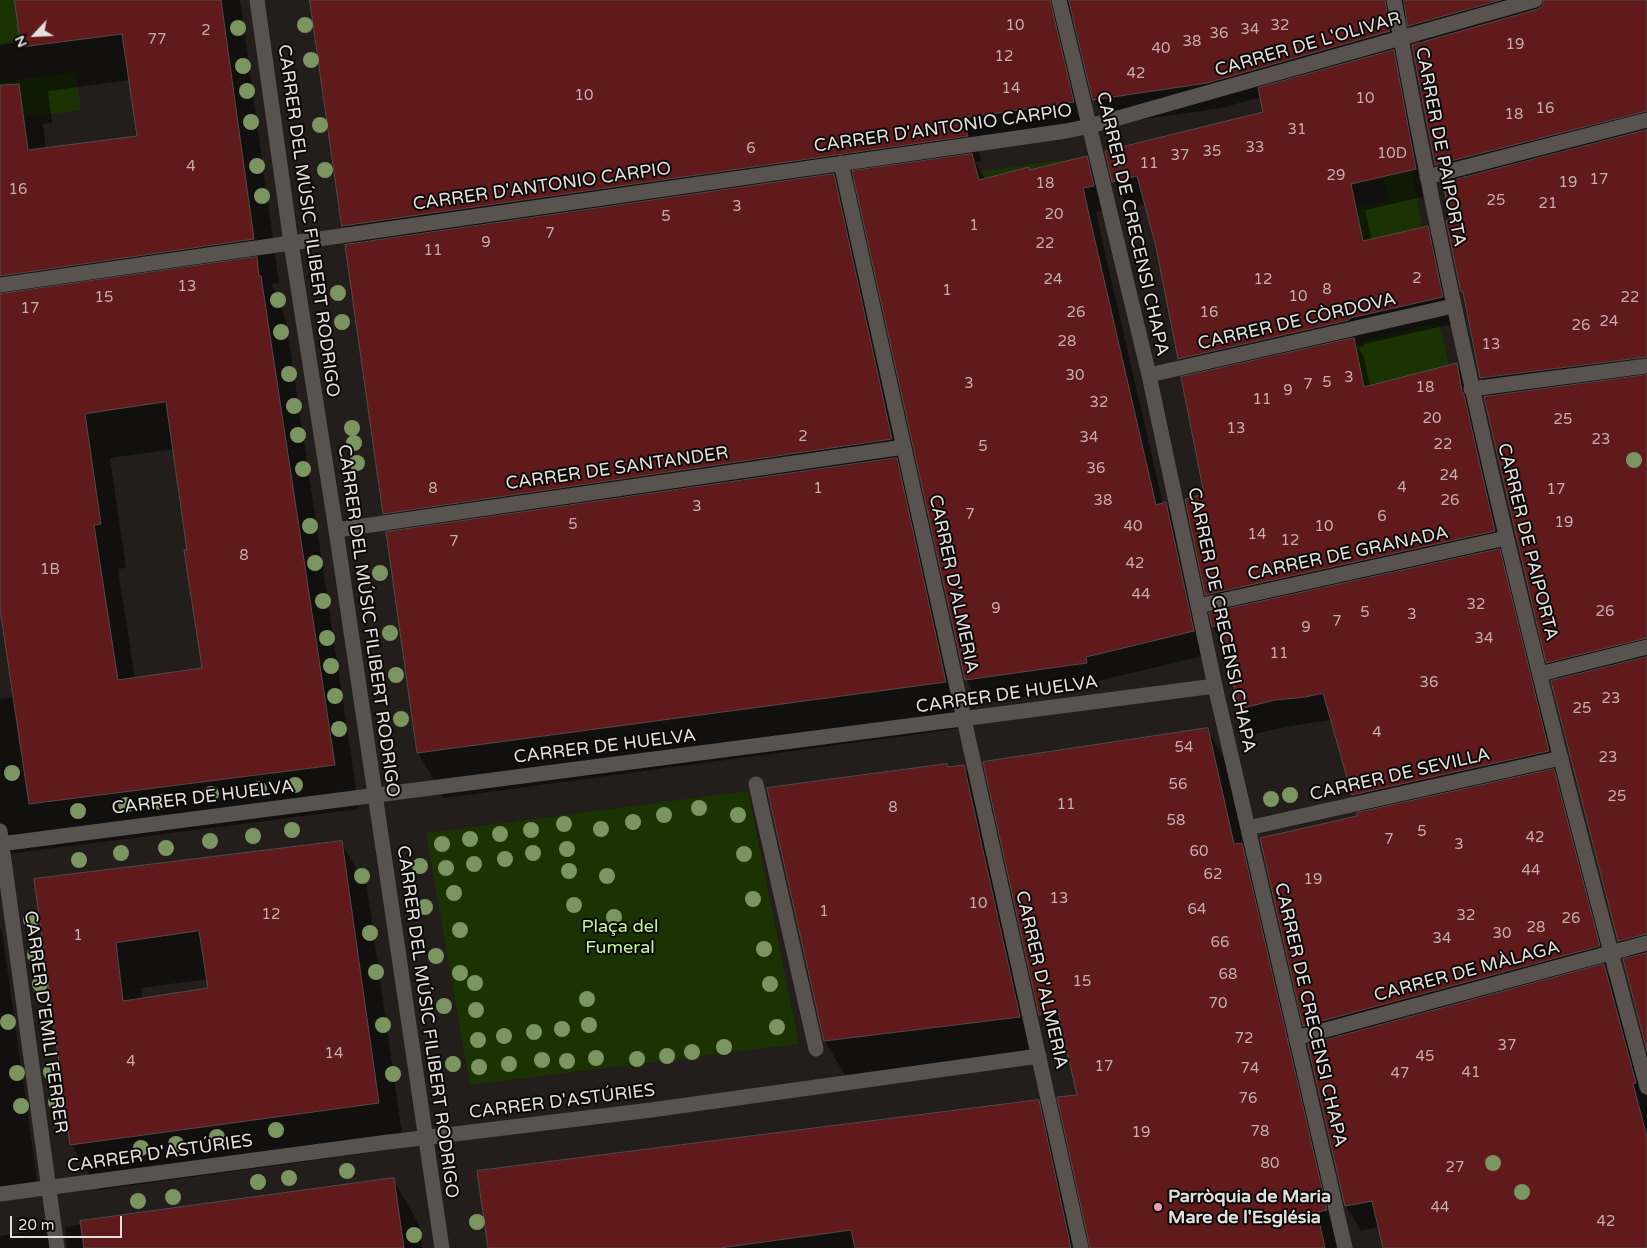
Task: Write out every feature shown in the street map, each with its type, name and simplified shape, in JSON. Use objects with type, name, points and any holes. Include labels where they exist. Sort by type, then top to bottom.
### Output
[{"type":"street","name":"CARRER DEL MÚSIC FILIBERT RODRIGO","points":[[256,0],[442,1248]]},
{"type":"street","name":"CARRER DE CRECENSI CHAPA","points":[[1059,0],[1149,375],[1215,686],[1345,1248]]},
{"type":"street","name":"CARRER DE PAIPORTA","points":[[1394,0],[1427,177],[1471,389],[1561,758],[1647,1087]]},
{"type":"street","name":"CARRER DE L'OLIVAR","points":[[1090,126],[1535,0]]},
{"type":"street","points":[[1427,177],[1647,120]]},
{"type":"street","name":"CARRER D'ANTONIO CARPIO","points":[[0,285],[1090,126]]},
{"type":"street","name":"CARRER D'ALMERIA","points":[[841,163],[1081,1248]]},
{"type":"street","name":"CARRER DE CÒRDOVA","points":[[1149,375],[1453,306]]},
{"type":"street","points":[[1471,389],[1647,366]]},
{"type":"street","name":"CARRER DE SANTANDER","points":[[336,530],[904,447]]},
{"type":"street","name":"CARRER DE GRANADA","points":[[1198,606],[1506,538]]},
{"type":"street","points":[[1540,674],[1647,647]]},
{"type":"street","name":"CARRER DE HUELVA","points":[[1,840],[374,796],[1215,686]]},
{"type":"street","name":"CARRER DE SEVILLA","points":[[1248,828],[1561,758]]},
{"type":"street","points":[[756,784],[816,1049]]},
{"type":"street","name":"CARRER D'EMILI FERRER","points":[[1,840],[57,1248]]},
{"type":"street","name":"CARRER DE MÀLAGA","points":[[1296,1038],[1647,942]]},
{"type":"street","name":"CARRER D'ASTÚRIES","points":[[0,1194],[651,1110],[1038,1056]]},
{"type":"green space","points":[[0,0],[15,0],[21,41],[0,44]]},
{"type":"green space","points":[[76,72],[81,110],[0,121],[0,82]]},
{"type":"green space","points":[[1076,158],[1030,170],[1029,167],[979,179],[977,172]]},
{"type":"green space","points":[[1412,170],[1422,228],[1364,241],[1380,311],[1324,218],[1389,200],[1381,171]]},
{"type":"green space","points":[[1439,323],[1449,365],[1372,423],[1355,343]]},
{"type":"green space","name":"Plaça del Fumeral","points":[[748,791],[799,1044],[470,1085],[426,833]]},
{"type":"building","points":[[15,0],[221,0],[254,239],[0,276],[0,85],[19,84],[28,150],[137,136],[122,34],[21,47]]},
{"type":"building","points":[[310,0],[1050,0],[1074,102],[963,118],[968,136],[342,226]]},
{"type":"building","points":[[1069,0],[1385,0],[1390,31],[1207,83],[1093,100]]},
{"type":"building","points":[[1404,0],[1501,0],[1408,26]]},
{"type":"building","points":[[1544,0],[1647,0],[1647,111],[1435,165],[1412,45],[1538,9],[1542,6]]},
{"type":"building","points":[[1394,50],[1416,169],[1351,184],[1363,241],[1428,226],[1443,297],[1178,359],[1156,247],[1137,176],[1112,182],[1105,151],[1263,112],[1258,88]]},
{"type":"building","points":[[1647,130],[1647,357],[1480,378],[1463,292],[1461,292],[1446,221],[1450,220],[1443,183]]},
{"type":"building","points":[[972,154],[979,180],[1029,167],[1030,170],[1087,156],[1094,186],[1083,188],[1156,505],[1166,502],[1194,631],[1086,657],[1087,663],[965,680],[852,171]]},
{"type":"building","points":[[834,174],[892,439],[383,514],[345,245]]},
{"type":"building","points":[[257,257],[335,765],[29,804],[0,609],[0,294]],"holes":[[[166,402],[187,550],[184,550],[202,668],[118,680],[94,525],[101,524],[85,414]]]},
{"type":"building","points":[[1354,338],[1364,387],[1457,363],[1495,531],[1205,595],[1185,499],[1204,494],[1181,377]]},
{"type":"building","points":[[1647,375],[1647,638],[1546,663],[1484,397]]},
{"type":"building","points":[[897,458],[946,682],[417,753],[386,532]]},
{"type":"building","points":[[1500,549],[1549,751],[1352,795],[1323,693],[1306,697],[1275,700],[1239,709],[1220,625],[1212,627],[1209,613]]},
{"type":"building","points":[[1647,657],[1647,934],[1618,941],[1551,681]]},
{"type":"building","points":[[1208,728],[1234,844],[1242,843],[1327,1210],[1317,1212],[1325,1248],[1090,1248],[1057,1097],[1077,1095],[1058,1012],[1039,1015],[983,762]]},
{"type":"building","points":[[947,764],[948,767],[964,765],[1020,1017],[824,1041],[767,788]]},
{"type":"building","points":[[1554,769],[1600,946],[1303,1026],[1260,838],[1357,816],[1357,813]]},
{"type":"building","points":[[342,841],[379,1103],[70,1145],[34,879]],"holes":[[[199,931],[208,988],[123,1001],[116,943]]]},
{"type":"building","points":[[1647,953],[1647,1051],[1623,959]]},
{"type":"building","points":[[1604,964],[1636,1083],[1633,1084],[1647,1137],[1647,1248],[1383,1248],[1372,1201],[1345,1206],[1308,1045]]},
{"type":"building","points":[[1039,1100],[1071,1248],[855,1248],[851,1230],[720,1248],[488,1248],[477,1171]]},
{"type":"building","points":[[394,1178],[404,1248],[84,1248],[80,1221]]},
{"type":"place","name":"Parròquia de Maria Mare de l'Església","points":[[1158,1207]]}]
